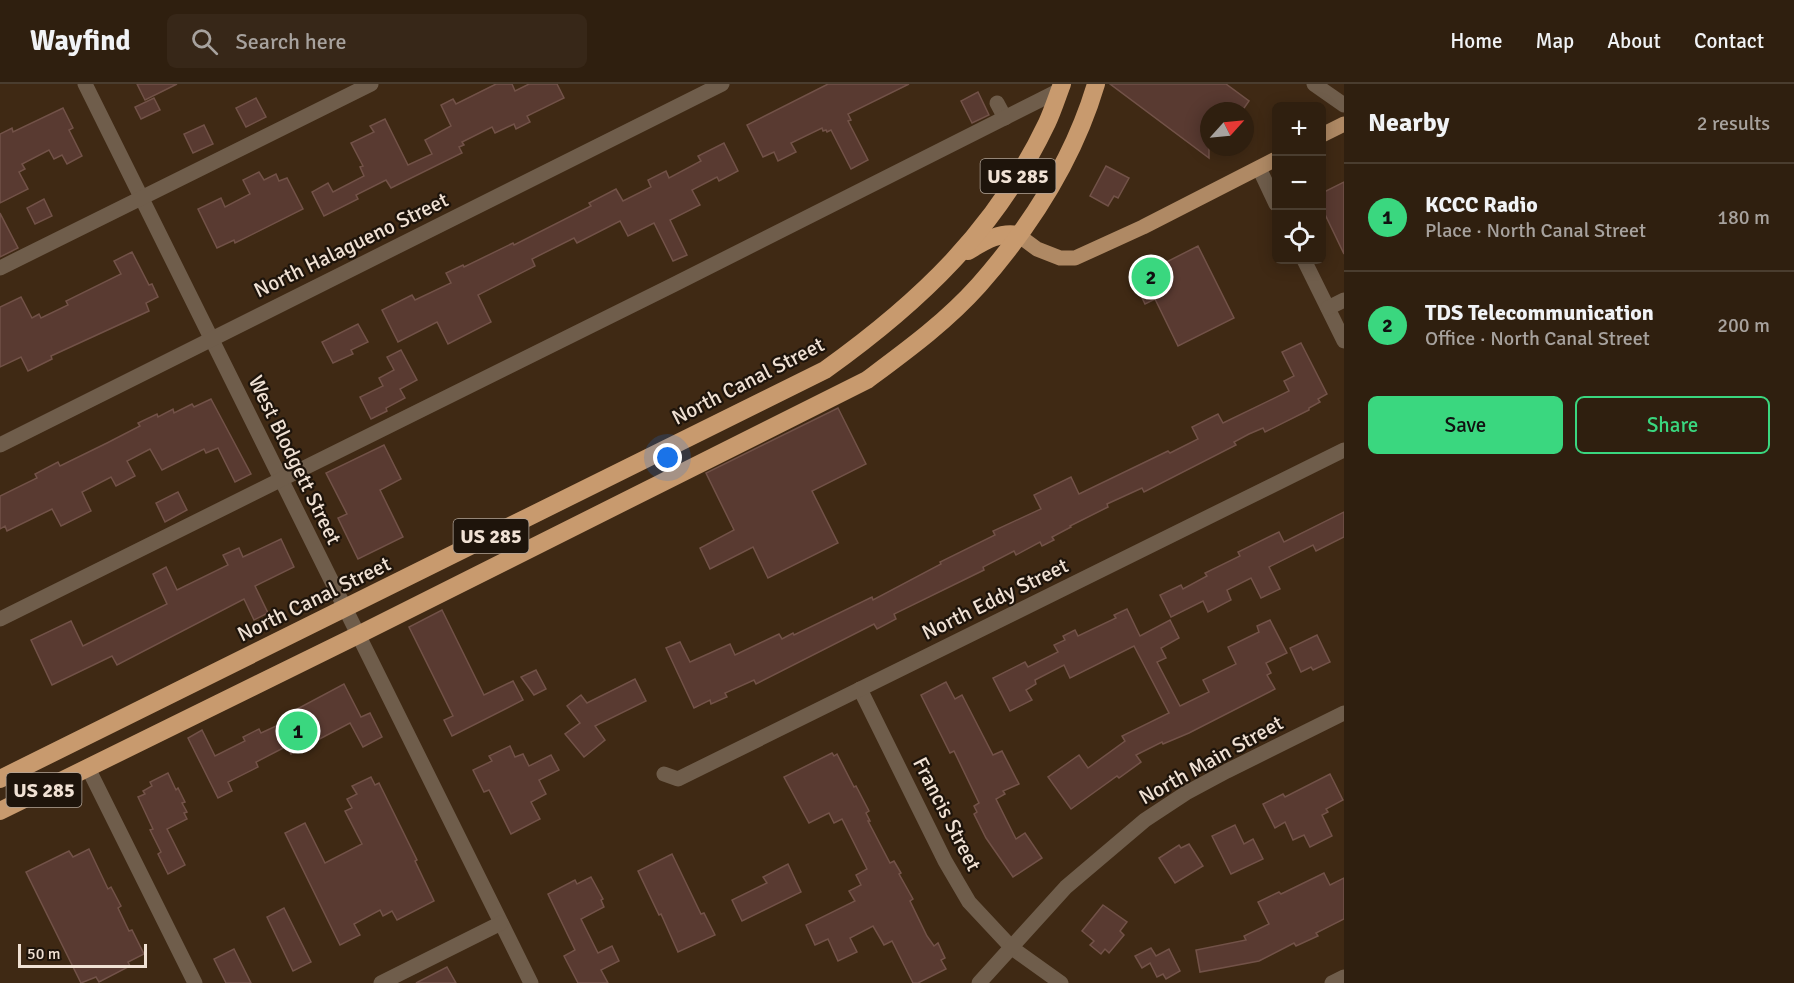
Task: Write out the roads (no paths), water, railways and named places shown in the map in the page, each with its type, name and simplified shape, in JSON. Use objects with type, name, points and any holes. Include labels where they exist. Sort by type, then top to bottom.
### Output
[{"type":"highway","name":"US 285","points":[[0,811],[867,380],[910,349],[979,286],[1045,196],[1069,153],[1096,84]]},
{"type":"highway","name":"North Canal Street","points":[[0,779],[825,370],[864,342],[930,286],[985,224],[1010,189],[1048,121],[1061,87]]},
{"type":"highway","points":[[957,257],[994,237],[1008,232],[1018,235]]},
{"type":"main road","points":[[1326,133],[1344,124]]},
{"type":"main road","points":[[1018,235],[1036,249],[1060,258],[1075,258],[1143,227],[1272,161]]},
{"type":"street","name":"West Blodgett Street","points":[[85,84],[531,983]]},
{"type":"street","points":[[0,268],[371,84]]},
{"type":"street","name":"North Halagueno Street","points":[[0,445],[722,84]]},
{"type":"street","points":[[1314,84],[1344,105]]},
{"type":"street","points":[[0,619],[673,285],[1005,118],[1061,87]]},
{"type":"street","points":[[997,103],[1005,118]]},
{"type":"street","points":[[1259,168],[1272,196]]},
{"type":"street","points":[[1306,264],[1344,341]]},
{"type":"street","points":[[1328,308],[1344,300]]},
{"type":"street","name":"North Eddy Street","points":[[664,774],[678,779],[1344,450]]},
{"type":"street","name":"Francis Street","points":[[860,689],[945,861],[969,902],[1012,948],[1061,983]]},
{"type":"street","name":"North Main Street","points":[[979,983],[1066,886],[1144,820],[1185,793],[1344,713]]},
{"type":"street","points":[[88,768],[195,983]]},
{"type":"street","points":[[381,983],[501,923]]},
{"type":"street","points":[[1332,983],[1344,977]]},
{"type":"place","name":"TDS Telecommunication","points":[[1151,277]]},
{"type":"place","name":"KCCC Radio","points":[[298,731]]}]
